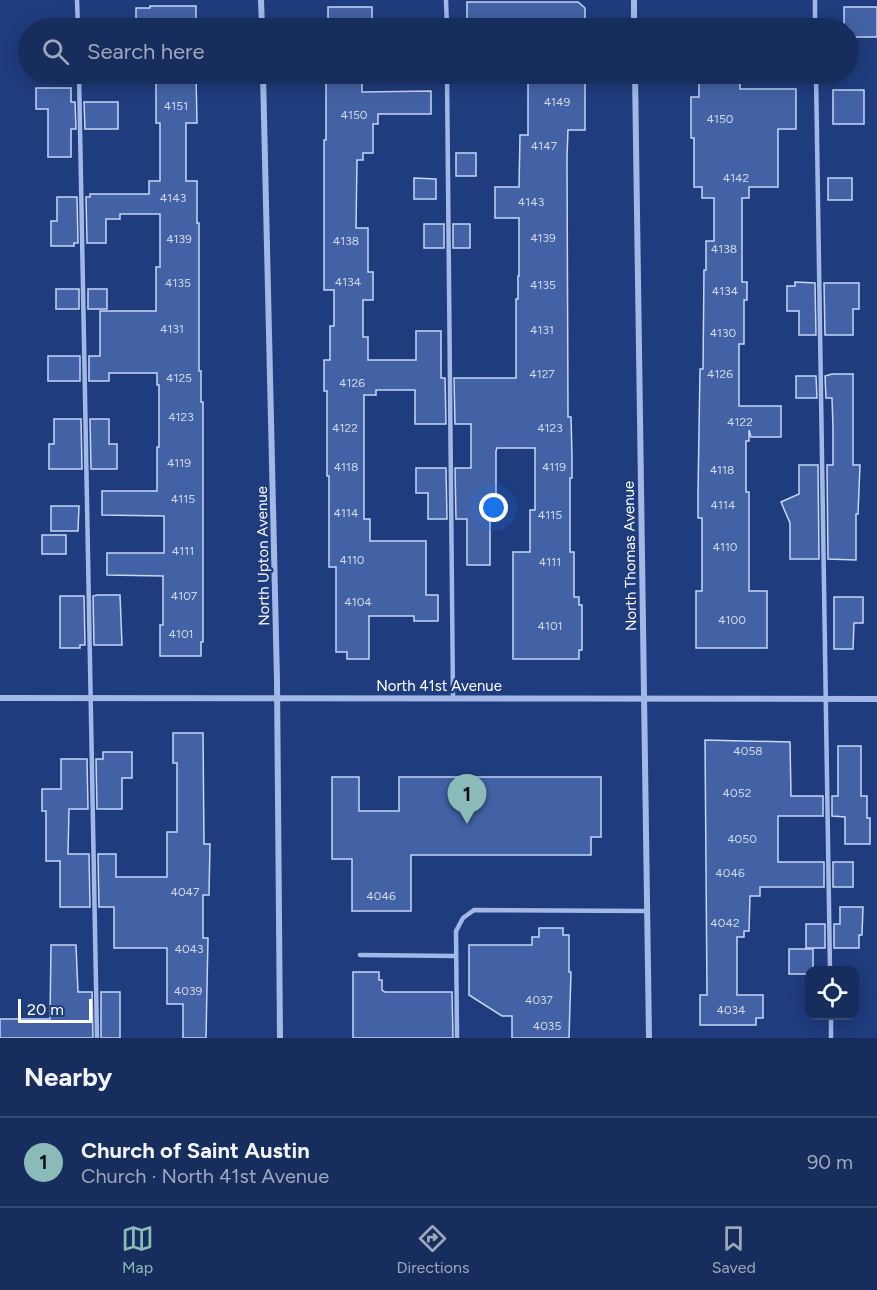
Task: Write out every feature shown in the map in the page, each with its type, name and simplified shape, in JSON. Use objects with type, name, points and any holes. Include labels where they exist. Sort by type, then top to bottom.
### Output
[{"type":"street","points":[[261,0],[262,18]]},
{"type":"street","points":[[634,0],[634,18]]},
{"type":"street","name":"North Upton Avenue","points":[[263,84],[278,698],[280,1038]]},
{"type":"street","name":"North Thomas Avenue","points":[[635,84],[649,1038]]},
{"type":"street","name":"North 41st Avenue","points":[[0,698],[877,699]]},
{"type":"lane","points":[[77,0],[78,18]]},
{"type":"lane","points":[[447,0],[447,18]]},
{"type":"lane","points":[[815,0],[815,18]]},
{"type":"lane","points":[[79,84],[97,1038]]},
{"type":"lane","points":[[447,84],[453,698]]},
{"type":"lane","points":[[816,84],[830,966]]},
{"type":"lane","points":[[457,1038],[456,931],[463,918],[474,910],[647,911]]},
{"type":"lane","points":[[360,955],[456,956]]},
{"type":"lane","points":[[831,1020],[831,1038]]},
{"type":"building","points":[[467,2],[578,2],[585,8],[585,18],[467,18]]},
{"type":"building","points":[[150,6],[196,6],[196,18],[136,18],[136,8],[150,8]]},
{"type":"building","points":[[328,7],[372,7],[372,18],[328,18]]},
{"type":"building","points":[[844,7],[877,7],[877,37],[859,37],[859,18],[844,18]]},
{"type":"building","points":[[156,84],[196,84],[197,123],[186,123],[186,181],[197,181],[197,223],[199,223],[199,371],[201,371],[201,402],[203,402],[203,642],[201,642],[201,656],[160,656],[160,625],[163,625],[163,576],[107,575],[107,553],[164,553],[164,516],[102,515],[102,491],[157,491],[159,385],[157,385],[157,373],[109,373],[109,381],[89,381],[89,356],[100,356],[100,311],[156,311],[156,267],[160,267],[160,214],[120,214],[120,219],[106,219],[106,243],[87,243],[86,197],[90,197],[90,194],[149,194],[149,181],[160,181],[160,123],[156,123]]},
{"type":"building","points":[[326,84],[362,84],[362,92],[431,91],[431,114],[378,114],[378,124],[373,124],[373,153],[363,153],[363,160],[357,160],[356,228],[368,228],[368,272],[373,272],[373,300],[363,300],[363,337],[368,337],[368,360],[416,360],[416,331],[441,331],[441,378],[445,378],[446,424],[415,424],[415,390],[376,390],[376,395],[364,395],[364,519],[370,519],[370,541],[426,541],[426,595],[438,595],[438,621],[414,621],[414,616],[369,616],[369,659],[347,659],[347,652],[336,652],[336,567],[329,567],[327,391],[324,391],[324,360],[330,360],[330,326],[334,326],[334,290],[324,290],[324,140],[326,140]]},
{"type":"building","points":[[528,84],[585,84],[585,130],[568,130],[567,157],[568,417],[571,417],[572,456],[570,552],[574,552],[574,597],[579,597],[579,605],[582,605],[582,650],[579,650],[579,659],[513,659],[513,552],[530,552],[530,510],[535,510],[535,448],[497,448],[496,511],[490,511],[490,565],[467,565],[467,519],[456,519],[455,468],[471,468],[471,424],[455,424],[454,378],[516,378],[519,218],[495,218],[495,187],[519,187],[520,135],[528,135]]},
{"type":"building","points":[[699,84],[740,84],[740,89],[796,89],[796,129],[778,129],[778,187],[749,187],[749,198],[742,198],[742,282],[747,282],[747,300],[744,300],[744,344],[739,344],[739,406],[781,406],[781,437],[751,437],[749,430],[749,441],[746,441],[746,492],[749,492],[749,591],[767,591],[767,648],[696,648],[696,591],[702,591],[702,518],[698,518],[698,492],[704,270],[706,270],[706,241],[714,241],[714,198],[702,198],[702,187],[694,187],[691,97],[699,97]]},
{"type":"building","points":[[36,88],[71,88],[71,102],[75,102],[76,129],[71,129],[71,157],[48,157],[48,109],[36,109]]},
{"type":"building","points":[[833,90],[864,90],[864,124],[833,124]]},
{"type":"building","points":[[84,102],[118,102],[118,129],[85,129]]},
{"type":"building","points":[[456,153],[476,153],[476,176],[456,176]]},
{"type":"building","points":[[414,178],[436,179],[436,199],[414,199]]},
{"type":"building","points":[[828,178],[852,178],[852,200],[828,200]]},
{"type":"building","points":[[57,197],[77,197],[78,243],[74,243],[74,246],[51,246],[51,221],[57,221]]},
{"type":"building","points":[[424,224],[444,224],[444,248],[424,248]]},
{"type":"building","points":[[453,224],[470,224],[470,248],[453,248]]},
{"type":"building","points":[[795,282],[815,283],[816,335],[799,335],[799,311],[787,311],[787,286],[795,286]]},
{"type":"building","points":[[824,283],[859,283],[859,309],[853,309],[853,335],[825,335]]},
{"type":"building","points":[[56,289],[79,289],[79,309],[56,309]]},
{"type":"building","points":[[88,289],[107,289],[107,309],[88,309]]},
{"type":"building","points":[[48,356],[80,356],[80,381],[48,381]]},
{"type":"building","points":[[853,374],[853,465],[860,465],[858,514],[856,514],[856,560],[828,559],[827,465],[833,465],[833,428],[832,398],[826,398],[825,376]]},
{"type":"building","points":[[796,376],[816,376],[817,398],[796,398]]},
{"type":"building","points":[[54,419],[81,419],[82,469],[49,469],[49,444],[54,444]]},
{"type":"building","points":[[90,419],[109,419],[109,444],[117,444],[117,469],[91,469]]},
{"type":"building","points":[[799,465],[818,465],[819,559],[790,559],[790,523],[781,502],[799,494]]},
{"type":"building","points":[[416,468],[446,468],[447,519],[428,519],[428,493],[416,493]]},
{"type":"building","points":[[51,506],[79,506],[78,531],[51,531]]},
{"type":"building","points":[[42,535],[66,535],[66,554],[42,554]]},
{"type":"building","points":[[120,595],[122,645],[94,645],[93,596]]},
{"type":"building","points":[[60,596],[84,596],[85,645],[80,645],[80,648],[60,648]]},
{"type":"building","points":[[834,597],[863,597],[863,623],[854,623],[853,649],[834,649]]},
{"type":"building","points":[[173,733],[203,733],[204,844],[210,844],[209,895],[203,895],[203,938],[208,938],[206,1038],[183,1038],[183,1004],[167,1004],[167,948],[114,948],[114,907],[99,907],[98,854],[116,854],[116,877],[167,877],[167,832],[177,832],[177,763],[173,763]]},
{"type":"building","points":[[705,740],[790,742],[791,796],[823,796],[823,816],[778,816],[778,862],[824,862],[824,887],[760,887],[760,896],[750,896],[749,931],[744,931],[744,937],[737,937],[737,995],[763,995],[763,1018],[756,1018],[756,1025],[700,1025],[700,995],[707,995]]},
{"type":"building","points":[[838,746],[861,746],[861,796],[867,796],[870,844],[845,844],[845,817],[832,816],[832,796],[838,796]]},
{"type":"building","points":[[103,752],[132,752],[132,778],[122,778],[122,809],[97,809],[96,759],[103,759]]},
{"type":"building","points":[[61,759],[87,759],[88,809],[69,809],[68,854],[89,854],[90,907],[60,907],[60,861],[46,861],[46,811],[42,811],[42,789],[61,789]]},
{"type":"building","points":[[332,777],[359,777],[359,811],[399,811],[399,777],[601,777],[601,837],[591,837],[591,855],[411,855],[411,911],[352,911],[352,859],[332,859]]},
{"type":"building","points":[[833,862],[853,862],[853,887],[833,887]]},
{"type":"building","points":[[840,907],[863,907],[859,948],[834,948],[834,924],[840,924]]},
{"type":"building","points":[[806,924],[825,924],[825,948],[806,948]]},
{"type":"building","points":[[539,928],[563,928],[563,935],[569,935],[569,972],[571,972],[569,1038],[512,1038],[512,1016],[502,1016],[469,995],[469,945],[532,945],[532,937],[539,937]]},
{"type":"building","points":[[51,945],[76,945],[78,992],[92,992],[93,1038],[0,1038],[0,1019],[50,1019]]},
{"type":"building","points":[[789,949],[813,949],[813,966],[805,966],[805,974],[789,974]]},
{"type":"building","points":[[353,972],[379,972],[382,990],[385,992],[452,992],[453,1038],[353,1038]]},
{"type":"building","points":[[101,992],[120,992],[120,1038],[101,1038]]},
{"type":"place","name":"Church of Saint Austin","points":[[467,824]]}]
